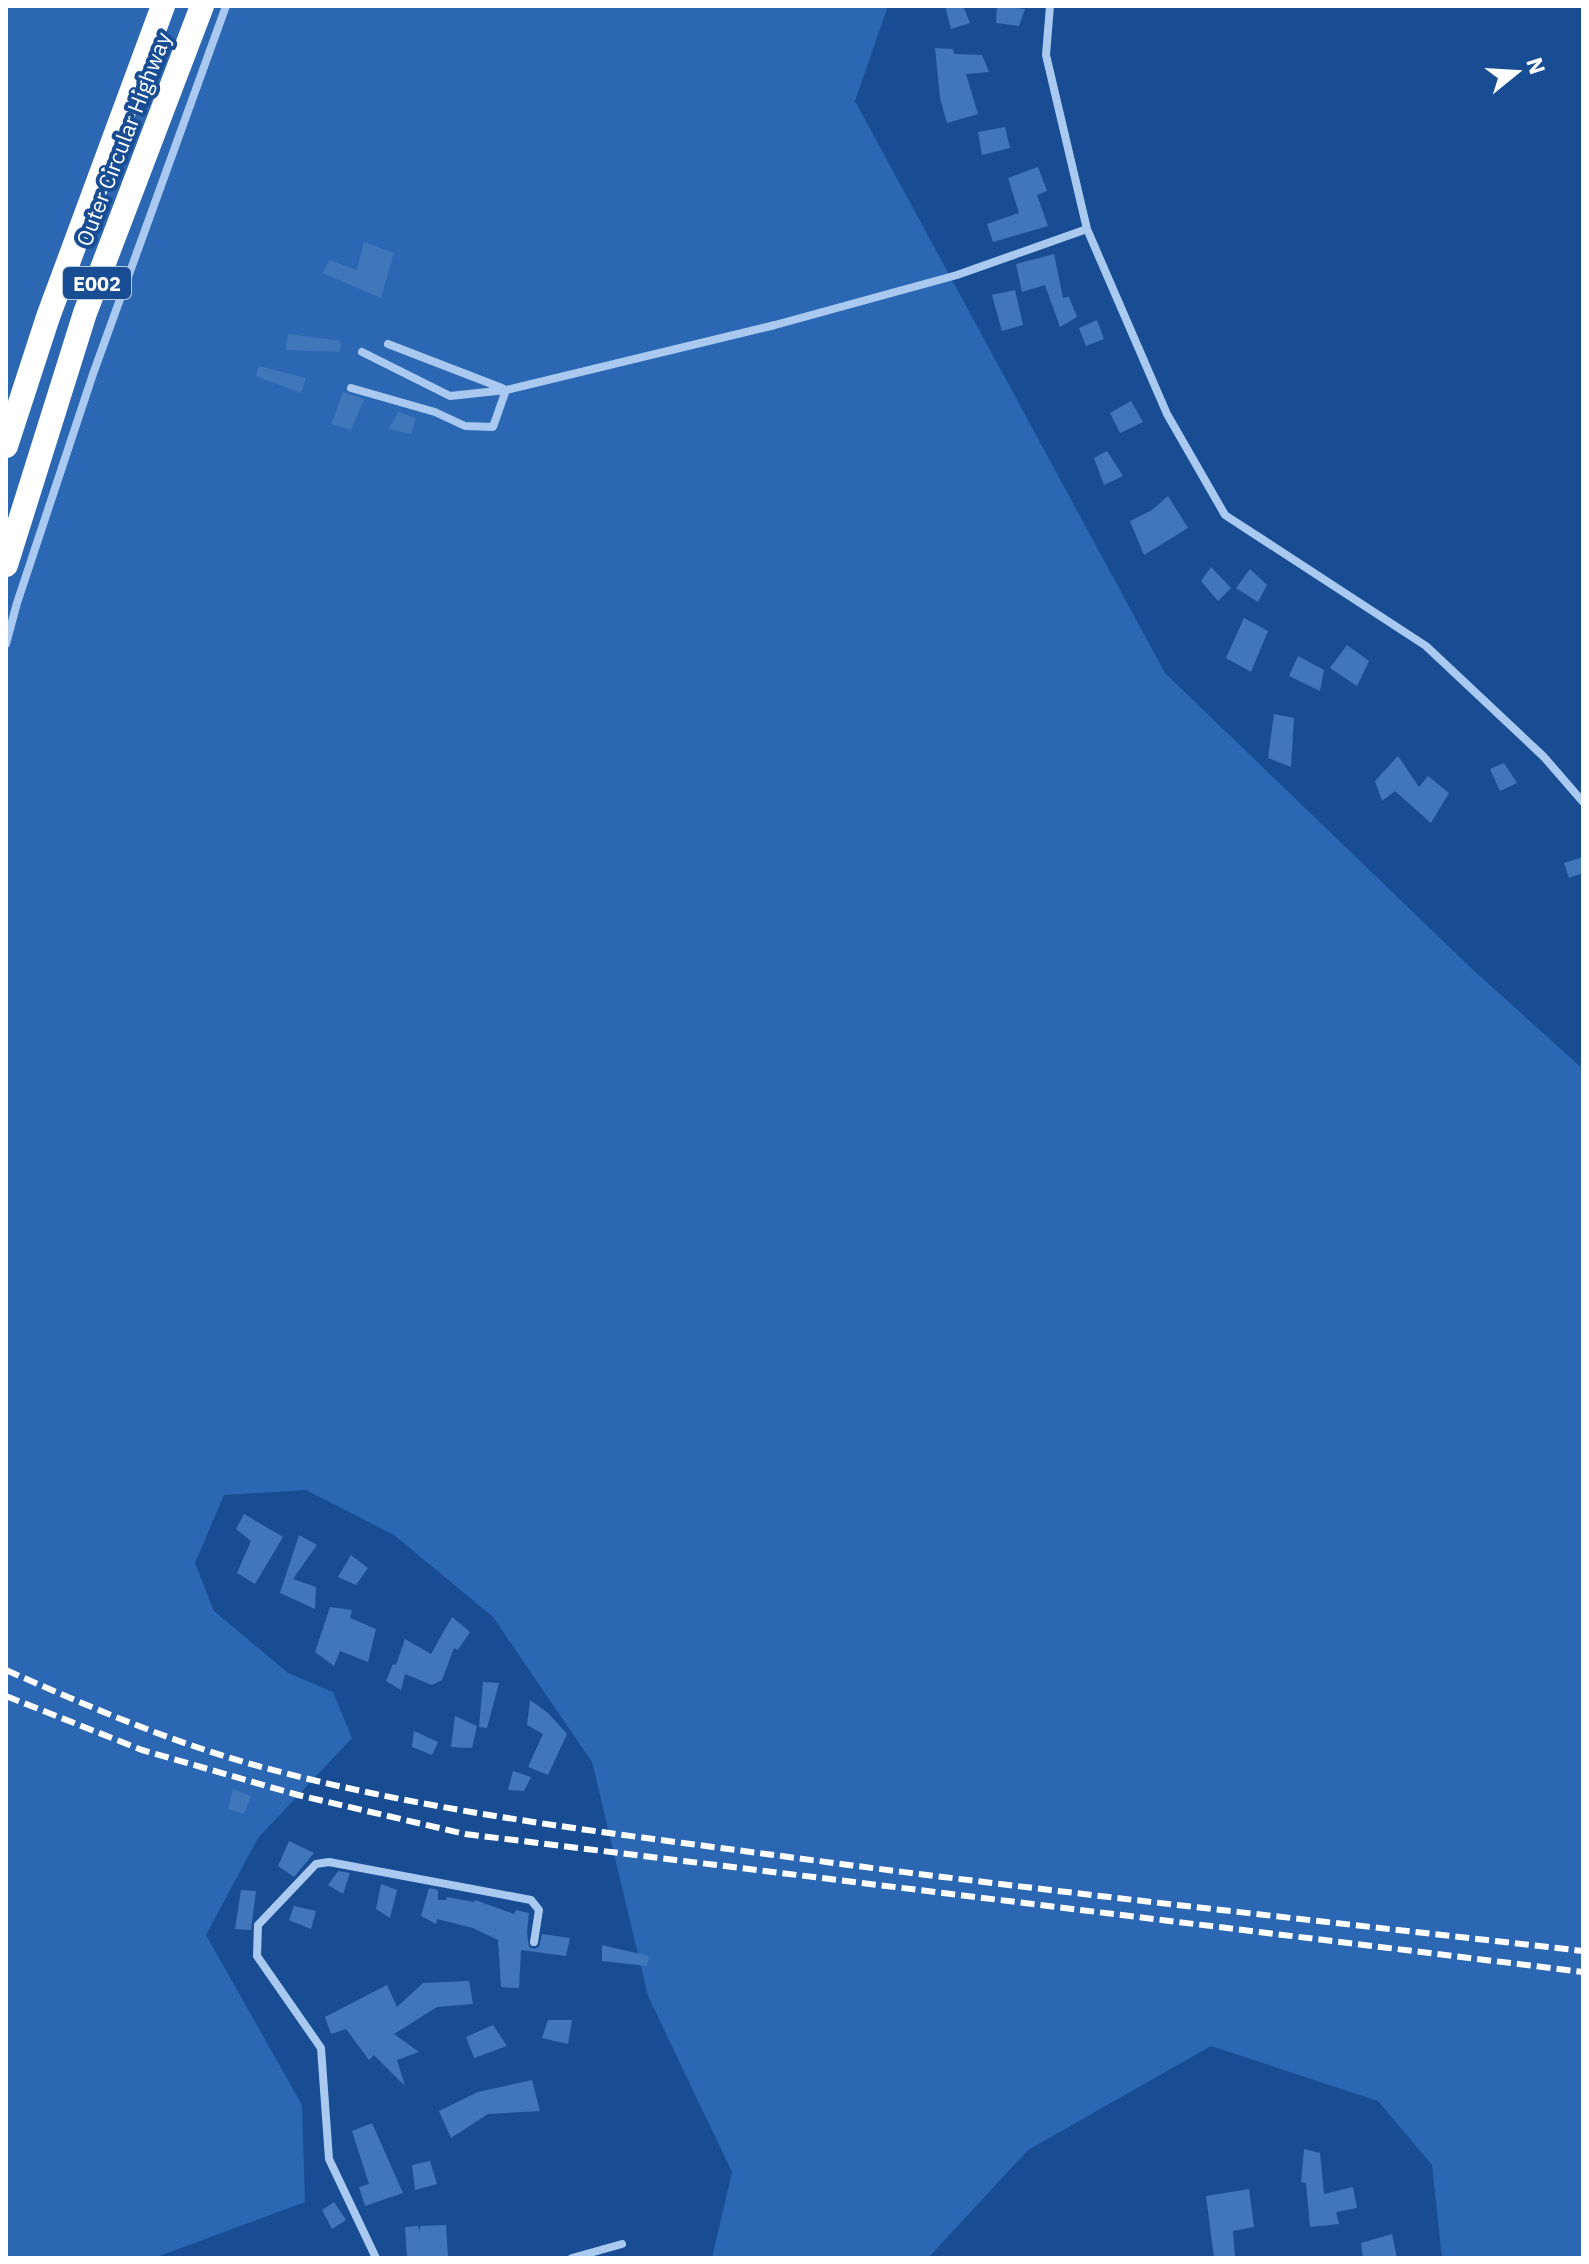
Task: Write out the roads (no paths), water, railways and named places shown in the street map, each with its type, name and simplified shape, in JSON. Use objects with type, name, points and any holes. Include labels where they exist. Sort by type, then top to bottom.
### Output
[{"type":"highway","name":"Outer Circular Highway","points":[[6,446],[48,317],[163,6]]},
{"type":"highway","name":"Outer Circular Highway","points":[[6,565],[85,313],[202,6]]},
{"type":"street","points":[[6,644],[93,374],[226,6]]},
{"type":"street","points":[[1050,6],[1046,55],[1087,229],[1167,414],[1225,515],[1426,646],[1544,757],[1583,802]]},
{"type":"street","points":[[362,352],[450,396],[506,390],[821,313],[957,275],[1087,229]]},
{"type":"street","points":[[388,344],[506,390]]},
{"type":"street","points":[[351,388],[435,412],[465,426],[493,427],[506,390]]},
{"type":"street","points":[[376,2258],[329,2159],[321,2048],[257,1956],[258,1925],[316,1864],[329,1862],[531,1900],[539,1910],[534,1942]]},
{"type":"street","points":[[572,2258],[622,2244]]},
{"type":"railway","points":[[6,1670],[125,1721],[216,1754],[314,1780],[451,1808],[894,1871],[1583,1951]]},
{"type":"railway","points":[[6,1696],[142,1750],[298,1795],[465,1834],[1583,1972]]}]
